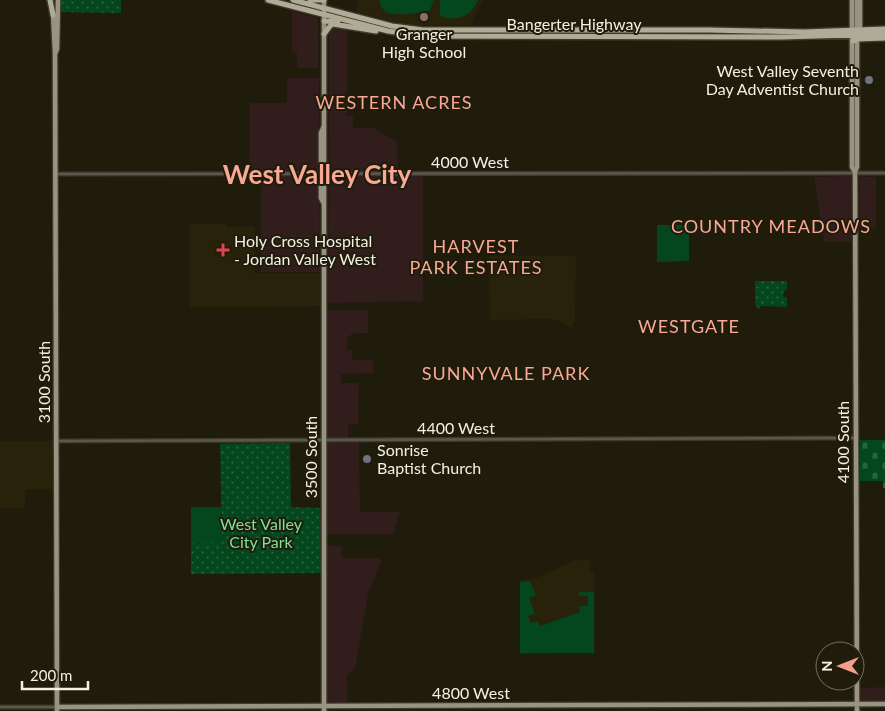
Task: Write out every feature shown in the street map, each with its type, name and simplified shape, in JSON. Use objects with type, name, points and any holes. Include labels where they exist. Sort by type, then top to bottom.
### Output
[{"type":"highway","points":[[52,0],[53,15]]},
{"type":"highway","name":"Bangerter Highway","points":[[268,0],[395,33],[424,36],[798,36],[885,29]]},
{"type":"highway","name":"Bangerter Highway","points":[[293,0],[324,15],[400,28],[432,31],[708,30],[793,32]]},
{"type":"highway","points":[[310,0],[324,0]]},
{"type":"highway","points":[[359,24],[367,22],[391,28],[400,28]]},
{"type":"highway","points":[[324,34],[334,24],[402,36],[424,36]]},
{"type":"highway","points":[[742,36],[746,34],[787,34],[802,29],[854,32],[885,38]]},
{"type":"highway","name":"Bangerter Highway","points":[[854,32],[885,34]]},
{"type":"main road","name":"3100 South","points":[[55,54],[57,49],[58,0]]},
{"type":"main road","name":"3500 South","points":[[324,0],[324,126],[321,131],[323,174],[324,709]]},
{"type":"main road","name":"4100 South","points":[[852,0],[858,167],[855,172]]},
{"type":"main road","name":"4100 South","points":[[857,711],[855,172],[852,167],[852,84],[854,32],[859,0]]},
{"type":"main road","name":"3100 South","points":[[53,15],[56,174],[57,709]]},
{"type":"main road","points":[[854,32],[849,72],[855,92],[855,135],[857,142]]},
{"type":"main road","name":"4800 West","points":[[57,709],[324,709],[885,704]]},
{"type":"street","name":"4000 West","points":[[56,174],[885,172]]},
{"type":"street","name":"4400 West","points":[[56,441],[856,438]]},
{"type":"street","points":[[0,707],[57,709]]},
{"type":"shaded area","name":"Granger High School","points":[[357,0],[483,0],[470,25],[414,25],[357,12]]},
{"type":"shaded area","points":[[292,11],[318,18],[318,68],[297,68],[297,53],[292,52]]},
{"type":"shaded area","points":[[329,17],[347,24],[347,116],[353,116],[353,128],[374,128],[397,142],[398,176],[423,175],[423,301],[328,303]]},
{"type":"shaded area","points":[[287,78],[319,78],[320,272],[261,272],[261,171],[250,171],[249,168],[250,103],[287,103]]},
{"type":"shaded area","points":[[851,176],[851,242],[824,242],[814,177]]},
{"type":"shaded area","points":[[860,177],[876,177],[876,228],[859,228]]},
{"type":"shaded area","name":"Holy Cross Hospital - Jordan Valley West","points":[[190,224],[226,224],[226,227],[255,227],[255,273],[320,273],[320,306],[190,307]]},
{"type":"shaded area","points":[[489,256],[576,256],[575,319],[571,327],[560,321],[549,319],[490,320]]},
{"type":"shaded area","points":[[327,310],[368,310],[368,333],[354,333],[347,337],[347,350],[352,350],[352,360],[373,360],[373,373],[341,374],[341,383],[359,383],[358,424],[348,425],[348,438],[327,438]]},
{"type":"shaded area","points":[[0,441],[54,441],[52,458],[54,459],[54,489],[25,489],[25,508],[0,508]]},
{"type":"shaded area","points":[[329,442],[359,442],[360,512],[400,512],[393,534],[327,534],[327,445]]},
{"type":"shaded area","points":[[327,546],[342,546],[342,558],[379,558],[382,560],[368,594],[355,669],[347,675],[347,703],[327,703]]},
{"type":"shaded area","points":[[590,559],[590,572],[594,572],[595,653],[520,654],[520,581],[539,577],[573,561]]},
{"type":"shaded area","points":[[885,687],[885,701],[861,701],[860,691],[865,691],[865,688]]},
{"type":"green space","points":[[61,0],[121,0],[121,13],[61,12]]},
{"type":"green space","points":[[379,0],[434,0],[430,10],[392,14],[382,8]]},
{"type":"green space","points":[[440,0],[478,0],[472,11],[462,17],[446,18],[440,16]]},
{"type":"green space","points":[[657,225],[689,225],[689,261],[657,262]]},
{"type":"green space","points":[[755,281],[787,281],[787,289],[783,293],[784,297],[787,298],[787,307],[761,306],[759,309],[755,305]]},
{"type":"green space","points":[[860,440],[885,440],[885,488],[883,488],[883,481],[860,481]]},
{"type":"green space","name":"West Valley City Park","points":[[290,443],[291,507],[320,508],[321,573],[191,574],[191,543],[222,543],[220,444]]},
{"type":"green space","points":[[191,507],[221,507],[222,543],[191,543]]},
{"type":"green space","points":[[530,581],[536,595],[529,598],[535,614],[528,616],[531,623],[538,621],[540,626],[580,612],[579,606],[588,606],[588,596],[579,596],[579,592],[594,592],[594,653],[520,653],[520,582]]},
{"type":"place","name":"Granger High School","points":[[424,17]]},
{"type":"place","name":"West Valley Seventh Day Adventist Church","points":[[869,80]]},
{"type":"place","name":"Holy Cross Hospital - Jordan Valley West","points":[[223,250]]},
{"type":"place","name":"Sonrise Baptist Church","points":[[367,459]]},
{"type":"district","name":"WESTERN ACRES","points":[[394,103]]},
{"type":"district","name":"West Valley City","points":[[317,175]]},
{"type":"district","name":"COUNTRY MEADOWS","points":[[771,227]]},
{"type":"district","name":"HARVEST PARK ESTATES","points":[[476,257]]},
{"type":"district","name":"WESTGATE","points":[[689,327]]},
{"type":"district","name":"SUNNYVALE PARK","points":[[506,374]]}]
